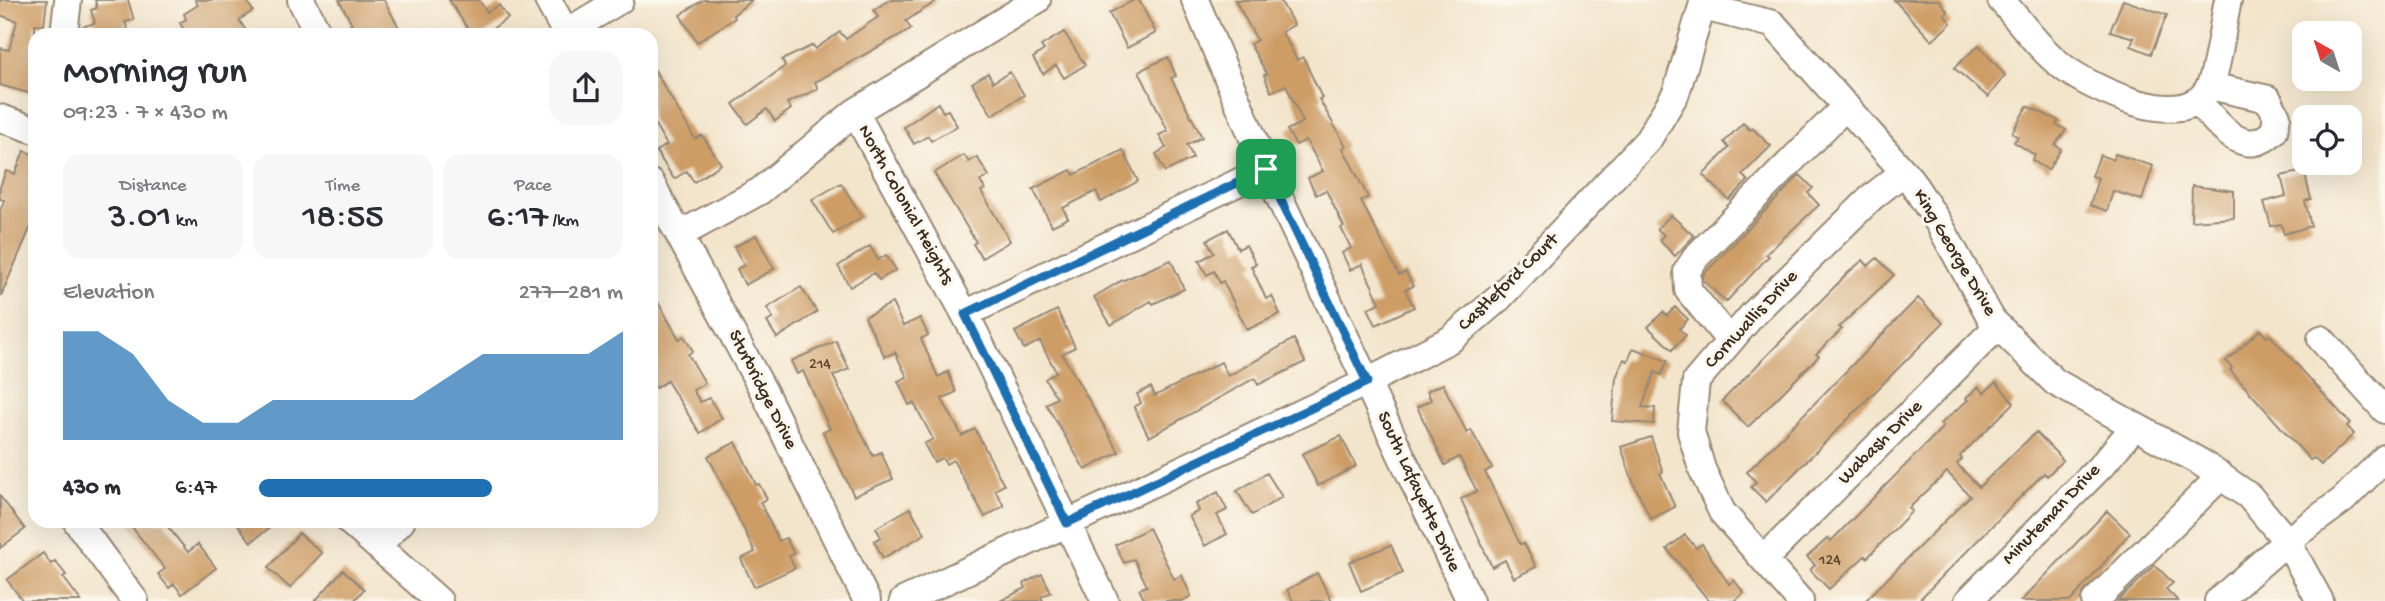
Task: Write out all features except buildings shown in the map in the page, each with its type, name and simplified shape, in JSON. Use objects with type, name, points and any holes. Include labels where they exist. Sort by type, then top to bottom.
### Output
[{"type":"street","points":[[301,0],[310,28]]},
{"type":"street","points":[[548,0],[562,28]]},
{"type":"street","points":[[575,28],[620,0]]},
{"type":"street","points":[[677,230],[692,228],[726,212],[760,191],[855,112],[1037,0]]},
{"type":"street","name":"South Lafayette Drive","points":[[1195,0],[1266,169],[1367,382],[1460,598]]},
{"type":"street","points":[[2001,0],[2061,66],[2119,98],[2172,108],[2204,94],[2228,0]]},
{"type":"street","name":"King George Drive","points":[[1703,4],[1773,24],[1904,172],[1938,222],[1998,326],[2055,382],[2221,477],[2249,496],[2287,541],[2320,601]]},
{"type":"street","name":"Castleford Court","points":[[903,601],[1367,382],[1460,330],[1499,298],[1632,160],[1676,93],[1703,4]]},
{"type":"street","points":[[1730,341],[1688,290],[1687,271],[1704,248],[1846,106]]},
{"type":"street","name":"North Colonial Heights","points":[[855,112],[965,314],[1105,601]]},
{"type":"street","points":[[0,117],[28,127]]},
{"type":"street","points":[[965,314],[1266,169]]},
{"type":"street","name":"Cornwallis Drive","points":[[1800,601],[1722,512],[1702,469],[1690,432],[1696,381],[1754,313],[1872,197],[1904,172]]},
{"type":"street","name":"Sturbridge Drive","points":[[658,196],[764,392],[867,601]]},
{"type":"street","name":"Wabash Drive","points":[[1764,559],[1998,326]]},
{"type":"street","points":[[2321,339],[2384,409]]},
{"type":"street","name":"Minuteman Drive","points":[[1968,601],[2103,464],[2134,427]]},
{"type":"street","points":[[2218,601],[2287,541],[2343,500],[2385,458]]},
{"type":"street","points":[[2095,601],[2221,477]]},
{"type":"street","points":[[81,528],[135,601]]},
{"type":"street","points":[[357,528],[439,601]]},
{"type":"street","points":[[377,546],[395,528]]},
{"type":"route","points":[[1266,169],[1367,382],[1067,523],[965,314],[1266,169]]}]
